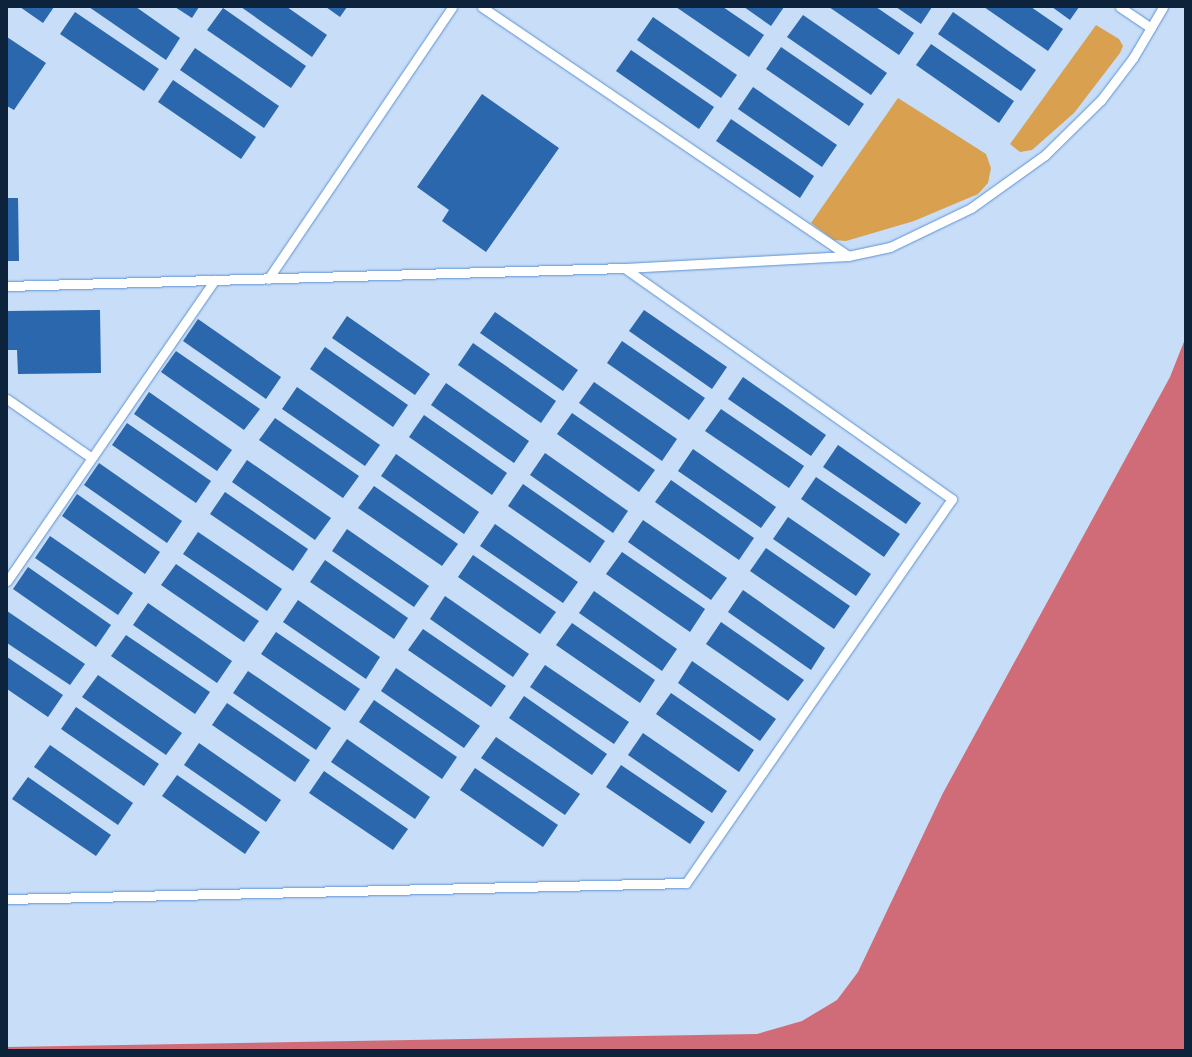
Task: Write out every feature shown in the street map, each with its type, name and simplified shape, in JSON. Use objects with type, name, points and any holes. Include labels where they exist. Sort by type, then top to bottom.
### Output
[{"type":"lane","points":[[268,278],[452,7]]},
{"type":"lane","points":[[1120,7],[1150,28]]},
{"type":"lane","points":[[7,286],[625,268],[848,256],[890,247],[971,208],[1045,155],[1101,100],[1133,58],[1163,7]]},
{"type":"lane","points":[[488,9],[848,256]]},
{"type":"lane","points":[[7,899],[686,883],[952,499],[625,268]]},
{"type":"lane","points":[[7,581],[215,280]]},
{"type":"lane","points":[[7,399],[92,458]]},
{"type":"shaded area","points":[[1096,25],[1119,39],[1123,46],[1120,53],[1074,113],[1032,150],[1020,152],[1010,144]]},
{"type":"shaded area","points":[[898,98],[986,154],[991,168],[988,183],[978,194],[914,221],[846,241],[834,240],[811,223]]},
{"type":"shaded area","points":[[1185,339],[1185,1050],[7,1050],[7,1047],[757,1034],[802,1021],[837,1000],[858,972],[943,793],[1170,377]]},
{"type":"building","points":[[20,7],[54,7],[43,23]]},
{"type":"building","points":[[89,7],[136,7],[180,38],[166,60]]},
{"type":"building","points":[[175,7],[199,7],[192,18]]},
{"type":"building","points":[[241,7],[287,7],[327,35],[312,57]]},
{"type":"building","points":[[326,7],[347,7],[340,17]]},
{"type":"building","points":[[676,7],[723,7],[764,35],[749,57]]},
{"type":"building","points":[[744,7],[784,7],[771,26]]},
{"type":"building","points":[[829,7],[876,7],[914,33],[899,55]]},
{"type":"building","points":[[896,7],[932,7],[921,24]]},
{"type":"building","points":[[984,7],[1031,7],[1063,29],[1048,51]]},
{"type":"building","points":[[1052,7],[1079,7],[1070,20]]},
{"type":"building","points":[[223,8],[306,66],[291,88],[207,30]]},
{"type":"building","points":[[75,12],[159,69],[144,91],[60,34]]},
{"type":"building","points":[[953,12],[1036,70],[1021,91],[938,34]]},
{"type":"building","points":[[803,15],[887,73],[871,95],[787,37]]},
{"type":"building","points":[[653,17],[737,75],[721,98],[637,40]]},
{"type":"building","points":[[7,37],[46,63],[14,110],[7,106]]},
{"type":"building","points":[[931,44],[1014,101],[999,123],[916,65]]},
{"type":"building","points":[[781,47],[864,104],[849,126],[766,69]]},
{"type":"building","points":[[195,48],[279,106],[264,128],[180,70]]},
{"type":"building","points":[[631,50],[714,107],[699,129],[616,71]]},
{"type":"building","points":[[173,80],[256,137],[241,159],[158,102]]},
{"type":"building","points":[[753,87],[837,145],[822,167],[738,109]]},
{"type":"building","points":[[482,94],[559,148],[486,252],[442,221],[449,210],[417,187]]},
{"type":"building","points":[[731,119],[814,176],[800,198],[716,141]]},
{"type":"building","points":[[7,198],[18,198],[19,261],[7,261]]},
{"type":"building","points":[[100,310],[101,373],[18,374],[17,350],[7,350],[7,311]]},
{"type":"building","points":[[644,310],[727,367],[712,389],[629,331]]},
{"type":"building","points":[[495,312],[578,370],[563,391],[480,333]]},
{"type":"building","points":[[347,316],[430,374],[415,395],[332,338]]},
{"type":"building","points":[[198,319],[281,377],[266,399],[183,341]]},
{"type":"building","points":[[622,341],[705,398],[689,420],[607,363]]},
{"type":"building","points":[[473,343],[556,401],[541,423],[458,365]]},
{"type":"building","points":[[325,347],[408,405],[393,427],[310,369]]},
{"type":"building","points":[[176,351],[260,409],[244,430],[161,372]]},
{"type":"building","points":[[743,377],[826,435],[811,456],[728,399]]},
{"type":"building","points":[[594,382],[677,439],[662,461],[579,403]]},
{"type":"building","points":[[446,383],[529,441],[514,463],[431,405]]},
{"type":"building","points":[[297,387],[380,445],[365,466],[282,409]]},
{"type":"building","points":[[149,392],[232,450],[217,471],[134,414]]},
{"type":"building","points":[[721,409],[804,466],[789,488],[705,431]]},
{"type":"building","points":[[572,413],[655,470],[639,492],[557,434]]},
{"type":"building","points":[[424,415],[507,473],[492,495],[409,437]]},
{"type":"building","points":[[275,418],[359,476],[343,498],[259,440]]},
{"type":"building","points":[[127,423],[211,481],[196,503],[112,445]]},
{"type":"building","points":[[838,445],[921,503],[906,524],[823,467]]},
{"type":"building","points":[[693,449],[776,507],[761,528],[678,471]]},
{"type":"building","points":[[545,453],[628,511],[613,533],[530,475]]},
{"type":"building","points":[[396,454],[479,512],[464,534],[381,476]]},
{"type":"building","points":[[247,460],[331,518],[315,540],[232,482]]},
{"type":"building","points":[[99,463],[182,521],[167,543],[84,485]]},
{"type":"building","points":[[816,477],[900,534],[884,557],[801,499]]},
{"type":"building","points":[[671,480],[754,538],[739,560],[655,502]]},
{"type":"building","points":[[523,484],[605,541],[590,563],[508,506]]},
{"type":"building","points":[[374,486],[458,544],[442,566],[358,508]]},
{"type":"building","points":[[225,492],[308,549],[293,571],[210,514]]},
{"type":"building","points":[[77,494],[160,552],[145,574],[62,516]]},
{"type":"building","points":[[788,517],[871,574],[856,596],[773,539]]},
{"type":"building","points":[[643,520],[727,578],[711,600],[628,542]]},
{"type":"building","points":[[495,524],[578,582],[563,603],[480,546]]},
{"type":"building","points":[[347,529],[429,586],[414,607],[332,551]]},
{"type":"building","points":[[198,532],[282,589],[267,611],[183,554]]},
{"type":"building","points":[[50,536],[133,593],[118,615],[35,558]]},
{"type":"building","points":[[766,548],[850,606],[834,629],[750,571]]},
{"type":"building","points":[[622,552],[705,609],[690,632],[606,574]]},
{"type":"building","points":[[473,555],[556,612],[540,634],[458,577]]},
{"type":"building","points":[[325,560],[408,618],[394,639],[310,582]]},
{"type":"building","points":[[176,564],[259,621],[244,642],[161,585]]},
{"type":"building","points":[[28,567],[111,625],[96,647],[13,589]]},
{"type":"building","points":[[743,590],[825,648],[811,670],[728,612]]},
{"type":"building","points":[[594,591],[677,649],[662,671],[579,613]]},
{"type":"building","points":[[445,596],[529,654],[513,677],[430,619]]},
{"type":"building","points":[[298,600],[380,657],[366,679],[283,622]]},
{"type":"building","points":[[148,603],[232,661],[217,683],[133,625]]},
{"type":"building","points":[[7,611],[85,664],[70,685],[7,643]]},
{"type":"building","points":[[721,622],[804,680],[788,701],[706,644]]},
{"type":"building","points":[[572,623],[655,680],[640,703],[556,645]]},
{"type":"building","points":[[423,629],[506,686],[491,707],[408,650]]},
{"type":"building","points":[[276,632],[360,689],[345,711],[261,654]]},
{"type":"building","points":[[126,635],[210,692],[195,714],[111,656]]},
{"type":"building","points":[[7,657],[63,695],[48,717],[7,689]]},
{"type":"building","points":[[692,661],[776,719],[760,741],[678,683]]},
{"type":"building","points":[[545,665],[629,722],[614,744],[530,687]]},
{"type":"building","points":[[396,668],[480,726],[464,748],[381,691]]},
{"type":"building","points":[[248,671],[331,728],[316,750],[233,693]]},
{"type":"building","points":[[98,675],[182,733],[166,755],[82,697]]},
{"type":"building","points":[[671,693],[754,750],[739,772],[656,714]]},
{"type":"building","points":[[524,696],[607,754],[592,775],[509,718]]},
{"type":"building","points":[[374,700],[457,757],[442,779],[359,722]]},
{"type":"building","points":[[227,703],[310,760],[295,782],[212,725]]},
{"type":"building","points":[[76,707],[159,764],[144,786],[61,729]]},
{"type":"building","points":[[643,733],[727,791],[712,813],[628,755]]},
{"type":"building","points":[[496,737],[580,794],[565,815],[481,758]]},
{"type":"building","points":[[347,739],[430,797],[415,819],[331,762]]},
{"type":"building","points":[[199,743],[281,800],[266,822],[184,765]]},
{"type":"building","points":[[50,745],[133,803],[118,825],[34,767]]},
{"type":"building","points":[[621,765],[705,822],[690,844],[606,787]]},
{"type":"building","points":[[475,768],[558,825],[543,847],[460,790]]},
{"type":"building","points":[[324,771],[408,829],[393,850],[309,793]]},
{"type":"building","points":[[177,775],[260,832],[245,854],[162,796]]},
{"type":"building","points":[[28,777],[111,835],[96,856],[12,799]]}]
